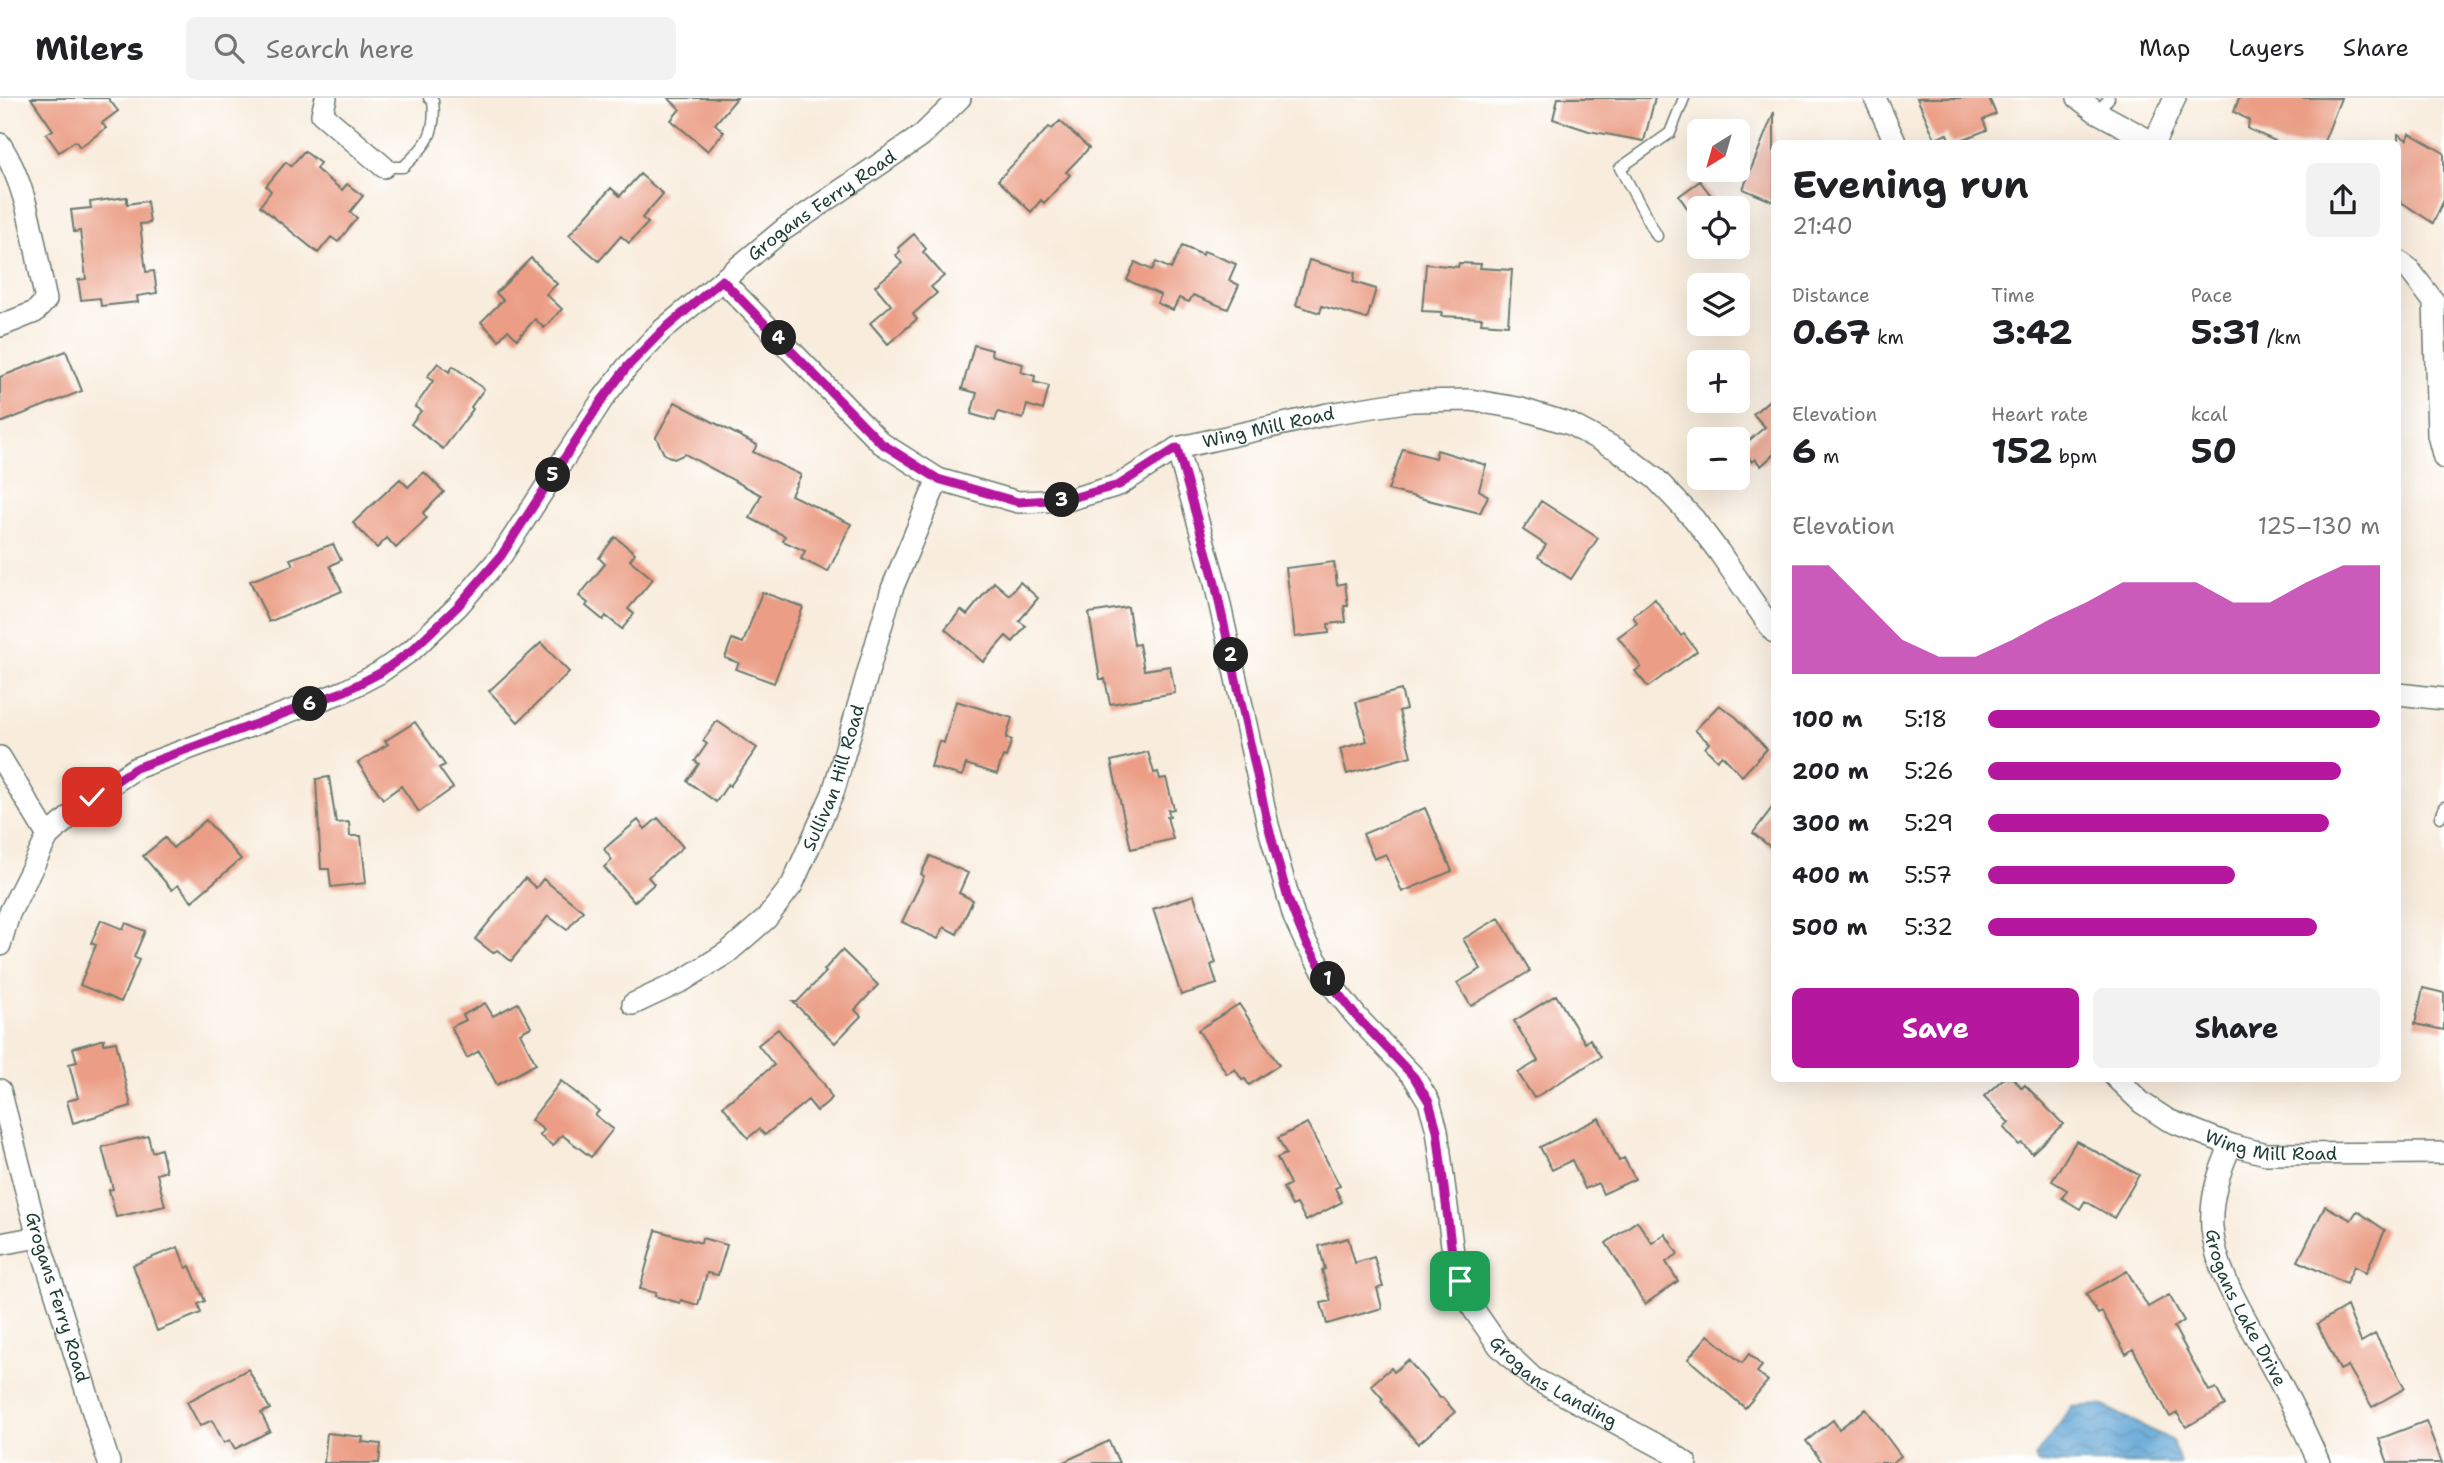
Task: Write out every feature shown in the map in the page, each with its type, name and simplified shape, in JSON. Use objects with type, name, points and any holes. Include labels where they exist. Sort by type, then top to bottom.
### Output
[{"type":"street","points":[[326,98],[322,114],[384,167]]},
{"type":"street","name":"Grogans Ferry Road","points":[[0,945],[9,914],[48,835],[92,797],[136,768],[345,691],[380,673],[412,650],[458,606],[501,556],[602,400],[627,367],[662,331],[783,230],[921,136],[960,98]]},
{"type":"street","points":[[1875,98],[1894,140]]},
{"type":"street","points":[[2078,98],[2103,105],[2149,140]]},
{"type":"street","points":[[2156,140],[2175,98]]},
{"type":"street","points":[[0,145],[17,179],[33,233],[46,300],[36,313],[0,326]]},
{"type":"street","points":[[2401,263],[2408,268],[2434,302],[2438,435],[2444,458]]},
{"type":"street","name":"Wing Mill Road","points":[[722,280],[881,443],[938,479],[1018,502],[1068,499],[1119,485],[1177,448],[1328,414],[1412,401],[1470,400],[1518,408],[1570,424],[1618,450],[1656,480],[1693,519],[1719,552],[1771,628]]},
{"type":"street","name":"Grogans Landing","points":[[1177,448],[1214,579],[1268,825],[1294,917],[1331,984],[1356,1016],[1414,1077],[1429,1102],[1437,1130],[1452,1253],[1460,1281],[1474,1310],[1499,1346],[1533,1378],[1686,1463]]},
{"type":"street","name":"Sullivan Hill Road","points":[[633,1004],[682,981],[728,952],[766,919],[792,885],[833,793],[892,589],[938,479]]},
{"type":"street","points":[[2401,694],[2444,699]]},
{"type":"street","points":[[0,757],[48,835]]},
{"type":"street","name":"Wing Mill Road","points":[[2120,1082],[2142,1103],[2168,1120],[2231,1145],[2266,1154],[2444,1153]]},
{"type":"street","name":"Grogans Ferry Road","points":[[0,1090],[38,1237],[109,1463]]},
{"type":"street","name":"Grogans Lake Drive","points":[[2231,1145],[2213,1197],[2212,1228],[2217,1258],[2229,1286],[2300,1418],[2319,1463]]},
{"type":"street","points":[[0,1244],[38,1237]]},
{"type":"lane","points":[[384,167],[403,167],[430,137],[435,120],[433,102],[429,98]]},
{"type":"lane","points":[[1657,236],[1620,168],[1670,133],[1684,98]]},
{"type":"water","points":[[2101,1405],[2173,1441],[2180,1463],[2036,1463],[2035,1457],[2072,1407]]},
{"type":"building","points":[[31,98],[108,98],[118,111],[102,123],[106,128],[80,147],[75,141],[59,152],[46,134],[53,130]]},
{"type":"building","points":[[668,98],[737,98],[715,124],[724,132],[708,151],[671,120],[680,109]]},
{"type":"building","points":[[1558,98],[1655,98],[1644,141],[1589,131],[1553,119]]},
{"type":"building","points":[[1917,98],[1989,98],[1996,114],[1983,120],[1987,130],[1961,140],[1949,140],[1947,134],[1935,139]]},
{"type":"building","points":[[2239,98],[2341,98],[2325,140],[2273,140],[2248,129],[2249,120],[2234,112]]},
{"type":"building","points":[[1774,112],[1774,140],[1771,140],[1771,201],[1743,189],[1746,182],[1750,182],[1750,172]]},
{"type":"building","points":[[1060,121],[1089,148],[1066,172],[1070,175],[1044,203],[1041,200],[1031,212],[998,180],[1049,127],[1052,129]]},
{"type":"building","points":[[2409,133],[2444,153],[2444,200],[2433,223],[2401,202],[2401,140],[2398,140],[2398,134],[2407,140]]},
{"type":"building","points":[[304,151],[320,163],[316,169],[342,190],[347,184],[363,196],[350,212],[357,218],[338,242],[331,237],[318,253],[260,206],[271,191],[266,186],[286,162],[291,166]]},
{"type":"building","points":[[640,174],[663,194],[642,218],[648,223],[629,243],[621,236],[599,261],[569,235],[611,188],[620,196]]},
{"type":"building","points":[[1701,182],[1711,196],[1687,196],[1687,208],[1679,196]]},
{"type":"building","points":[[127,197],[127,204],[147,201],[150,223],[140,224],[146,272],[154,271],[157,293],[137,296],[138,302],[101,306],[100,298],[81,300],[78,280],[86,279],[80,231],[74,232],[71,210],[91,208],[90,202]]},
{"type":"building","points":[[914,234],[926,249],[923,252],[944,276],[931,287],[937,293],[913,314],[917,319],[888,344],[870,323],[891,305],[875,286],[902,263],[896,255],[900,251],[898,248]]},
{"type":"building","points":[[1182,246],[1203,255],[1204,251],[1236,264],[1229,280],[1239,285],[1228,309],[1193,295],[1189,302],[1179,298],[1173,310],[1157,303],[1161,295],[1127,280],[1135,262],[1152,270],[1156,262],[1171,269]]},
{"type":"building","points":[[531,258],[557,284],[546,294],[562,309],[544,328],[535,319],[517,339],[508,330],[499,340],[481,322],[503,300],[496,293]]},
{"type":"building","points":[[1309,260],[1355,273],[1353,282],[1376,289],[1367,319],[1322,306],[1320,313],[1296,305]]},
{"type":"building","points":[[1459,263],[1481,264],[1480,268],[1512,270],[1508,325],[1481,323],[1482,318],[1441,316],[1442,312],[1422,311],[1426,264],[1458,267]]},
{"type":"building","points":[[974,345],[992,350],[991,355],[1023,364],[1021,372],[1035,376],[1034,382],[1049,386],[1043,410],[1027,405],[1023,419],[998,412],[995,421],[971,414],[977,393],[962,389]]},
{"type":"building","points":[[66,351],[82,391],[0,423],[0,377]]},
{"type":"building","points":[[438,363],[449,372],[453,366],[484,389],[471,407],[473,409],[443,449],[411,424],[421,411],[415,407],[433,381],[427,377]]},
{"type":"building","points":[[1771,399],[1771,457],[1761,466],[1755,459],[1752,462],[1750,460],[1750,440],[1765,427],[1753,414]]},
{"type":"building","points":[[675,402],[757,445],[753,452],[801,475],[791,495],[851,524],[828,572],[801,559],[805,551],[783,541],[785,536],[750,518],[761,495],[685,454],[674,459],[664,454],[656,437]]},
{"type":"building","points":[[1403,449],[1435,458],[1437,450],[1486,465],[1479,490],[1488,496],[1480,513],[1388,490]]},
{"type":"building","points":[[424,472],[444,492],[423,513],[427,518],[396,548],[387,538],[377,548],[353,523],[400,479],[408,487]]},
{"type":"building","points":[[1541,501],[1598,538],[1571,579],[1538,557],[1546,545],[1523,530]]},
{"type":"building","points":[[615,537],[635,553],[630,560],[653,579],[628,609],[634,614],[622,629],[606,616],[603,620],[586,606],[588,603],[579,596],[605,564],[599,558]]},
{"type":"building","points":[[333,544],[341,560],[330,566],[342,591],[269,622],[250,581],[293,565],[290,559]]},
{"type":"building","points":[[1334,562],[1337,585],[1345,583],[1348,606],[1344,606],[1346,622],[1328,624],[1329,633],[1295,637],[1286,568]]},
{"type":"building","points":[[994,582],[1009,595],[1020,582],[1038,598],[1019,621],[1026,626],[1013,642],[1006,636],[983,662],[945,629],[961,610],[967,615]]},
{"type":"building","points":[[762,592],[803,607],[774,683],[736,669],[739,663],[725,658],[732,639],[743,643]]},
{"type":"building","points":[[1655,599],[1681,636],[1684,634],[1697,651],[1648,687],[1635,671],[1641,667],[1618,637],[1637,623],[1633,616]]},
{"type":"building","points":[[1128,607],[1134,645],[1139,644],[1144,670],[1170,666],[1175,693],[1110,704],[1105,679],[1100,679],[1089,613]]},
{"type":"building","points":[[541,643],[569,672],[518,722],[489,691]]},
{"type":"building","points":[[1401,690],[1406,709],[1399,711],[1411,756],[1347,774],[1340,749],[1367,741],[1356,702]]},
{"type":"building","points":[[956,701],[1012,718],[1006,738],[1012,740],[997,774],[966,764],[962,776],[931,767],[939,741],[944,743]]},
{"type":"building","points":[[1719,705],[1736,717],[1767,749],[1742,776],[1722,755],[1717,760],[1705,748],[1709,743],[1695,730]]},
{"type":"building","points":[[717,721],[757,748],[716,802],[687,781],[699,764],[695,761],[707,744],[703,741]]},
{"type":"building","points":[[415,722],[445,765],[439,768],[453,788],[419,812],[401,786],[383,799],[358,763]]},
{"type":"building","points":[[1148,752],[1154,773],[1158,772],[1160,779],[1166,778],[1174,809],[1168,810],[1170,817],[1167,817],[1173,839],[1131,849],[1111,761]]},
{"type":"building","points":[[329,777],[336,823],[349,822],[350,836],[361,836],[366,883],[331,887],[329,869],[321,869],[316,779]]},
{"type":"building","points":[[1425,808],[1452,871],[1402,892],[1386,854],[1374,859],[1363,834]]},
{"type":"building","points":[[1771,809],[1771,848],[1753,833]]},
{"type":"building","points":[[658,818],[683,847],[648,877],[654,884],[634,902],[604,867],[612,860],[604,849],[638,820],[645,829]]},
{"type":"building","points":[[206,820],[241,859],[192,901],[178,885],[172,890],[143,856],[165,838],[173,848]]},
{"type":"building","points":[[930,856],[968,873],[959,893],[973,900],[957,934],[944,927],[938,939],[902,922],[924,876],[921,874]]},
{"type":"building","points":[[525,878],[536,888],[543,879],[583,911],[567,930],[548,916],[511,961],[497,950],[493,953],[475,939]]},
{"type":"building","points":[[1194,895],[1216,963],[1211,965],[1217,984],[1181,995],[1153,909]]},
{"type":"building","points":[[1499,918],[1530,971],[1471,1006],[1457,983],[1481,969],[1463,939]]},
{"type":"building","points":[[101,920],[123,929],[126,923],[145,931],[134,957],[139,960],[121,1002],[80,985],[96,945],[91,943]]},
{"type":"building","points":[[842,950],[878,985],[855,1010],[861,1016],[835,1043],[793,1002],[797,1002],[826,972],[824,970]]},
{"type":"building","points":[[2423,988],[2444,993],[2444,1030],[2415,1024]]},
{"type":"building","points":[[1556,995],[1585,1043],[1590,1039],[1601,1057],[1534,1098],[1518,1073],[1538,1061],[1514,1021]]},
{"type":"building","points":[[485,1003],[493,1016],[518,1003],[531,1027],[520,1033],[536,1064],[497,1085],[479,1051],[467,1058],[451,1027],[466,1020],[463,1015]]},
{"type":"building","points":[[1239,1004],[1279,1065],[1249,1085],[1235,1069],[1227,1074],[1198,1030]]},
{"type":"building","points":[[778,1029],[824,1084],[832,1098],[817,1111],[808,1100],[765,1135],[759,1129],[748,1138],[723,1106],[774,1065],[758,1045]]},
{"type":"building","points":[[104,1039],[104,1044],[116,1042],[131,1106],[73,1123],[67,1101],[78,1098],[69,1064],[77,1062],[73,1048]]},
{"type":"building","points":[[561,1081],[599,1111],[595,1115],[613,1129],[591,1157],[562,1135],[553,1146],[539,1135],[544,1130],[531,1120]]},
{"type":"building","points":[[2000,1082],[2017,1082],[2022,1088],[2025,1085],[2063,1124],[2032,1153],[2022,1143],[2019,1145],[2004,1128],[2009,1123],[1984,1096]]},
{"type":"building","points":[[1599,1118],[1619,1161],[1624,1158],[1635,1179],[1603,1194],[1598,1183],[1585,1189],[1572,1160],[1552,1170],[1540,1147]]},
{"type":"building","points":[[1307,1123],[1340,1186],[1335,1188],[1342,1202],[1306,1221],[1297,1204],[1292,1206],[1283,1188],[1290,1184],[1277,1158],[1286,1154],[1278,1138]]},
{"type":"building","points":[[148,1136],[152,1152],[161,1149],[166,1171],[157,1174],[165,1206],[116,1217],[109,1190],[113,1189],[102,1147]]},
{"type":"building","points":[[2076,1141],[2139,1175],[2114,1218],[2085,1201],[2080,1209],[2062,1198],[2067,1190],[2052,1181]]},
{"type":"building","points":[[2325,1206],[2351,1220],[2357,1211],[2385,1230],[2366,1273],[2354,1266],[2346,1284],[2298,1261]]},
{"type":"building","points":[[1637,1221],[1652,1243],[1665,1234],[1678,1254],[1666,1262],[1678,1281],[1645,1304],[1606,1243]]},
{"type":"building","points":[[656,1230],[701,1243],[702,1238],[727,1245],[718,1275],[707,1273],[698,1305],[681,1300],[680,1303],[640,1289]]},
{"type":"building","points":[[1348,1238],[1355,1263],[1374,1257],[1383,1287],[1377,1288],[1382,1308],[1327,1324],[1321,1303],[1331,1301],[1322,1270],[1325,1269],[1319,1246]]},
{"type":"building","points":[[178,1247],[186,1268],[190,1266],[205,1301],[198,1304],[201,1313],[157,1331],[133,1265]]},
{"type":"building","points":[[2127,1271],[2148,1307],[2169,1295],[2184,1321],[2174,1327],[2209,1391],[2216,1388],[2225,1405],[2186,1427],[2177,1413],[2170,1417],[2133,1349],[2126,1354],[2102,1312],[2098,1314],[2086,1294]]},
{"type":"building","points":[[2347,1306],[2361,1342],[2375,1334],[2405,1388],[2372,1407],[2348,1366],[2340,1370],[2317,1324]]},
{"type":"building","points":[[1708,1335],[1742,1363],[1749,1354],[1762,1366],[1757,1372],[1768,1381],[1745,1408],[1688,1359]]},
{"type":"building","points":[[1408,1360],[1455,1412],[1418,1444],[1381,1401],[1383,1399],[1371,1385],[1391,1368],[1394,1372]]},
{"type":"building","points":[[248,1369],[270,1409],[261,1413],[270,1431],[235,1449],[230,1440],[224,1443],[212,1420],[200,1426],[187,1402]]},
{"type":"building","points":[[1866,1409],[1901,1456],[1892,1463],[1823,1463],[1806,1441],[1833,1420],[1839,1429]]},
{"type":"building","points":[[2426,1421],[2442,1463],[2388,1463],[2379,1439]]},
{"type":"building","points":[[327,1433],[363,1437],[362,1442],[381,1444],[379,1463],[324,1463]]},
{"type":"building","points":[[1109,1441],[1119,1463],[1061,1463]]},
{"type":"route","points":[[92,797],[136,768],[345,691],[380,673],[412,650],[458,606],[501,556],[602,400],[627,367],[662,331],[722,280],[881,443],[938,479],[1018,502],[1068,499],[1119,485],[1177,448],[1214,579],[1268,825],[1294,917],[1331,984],[1356,1016],[1414,1077],[1429,1102],[1437,1130],[1452,1253],[1460,1281]]}]
